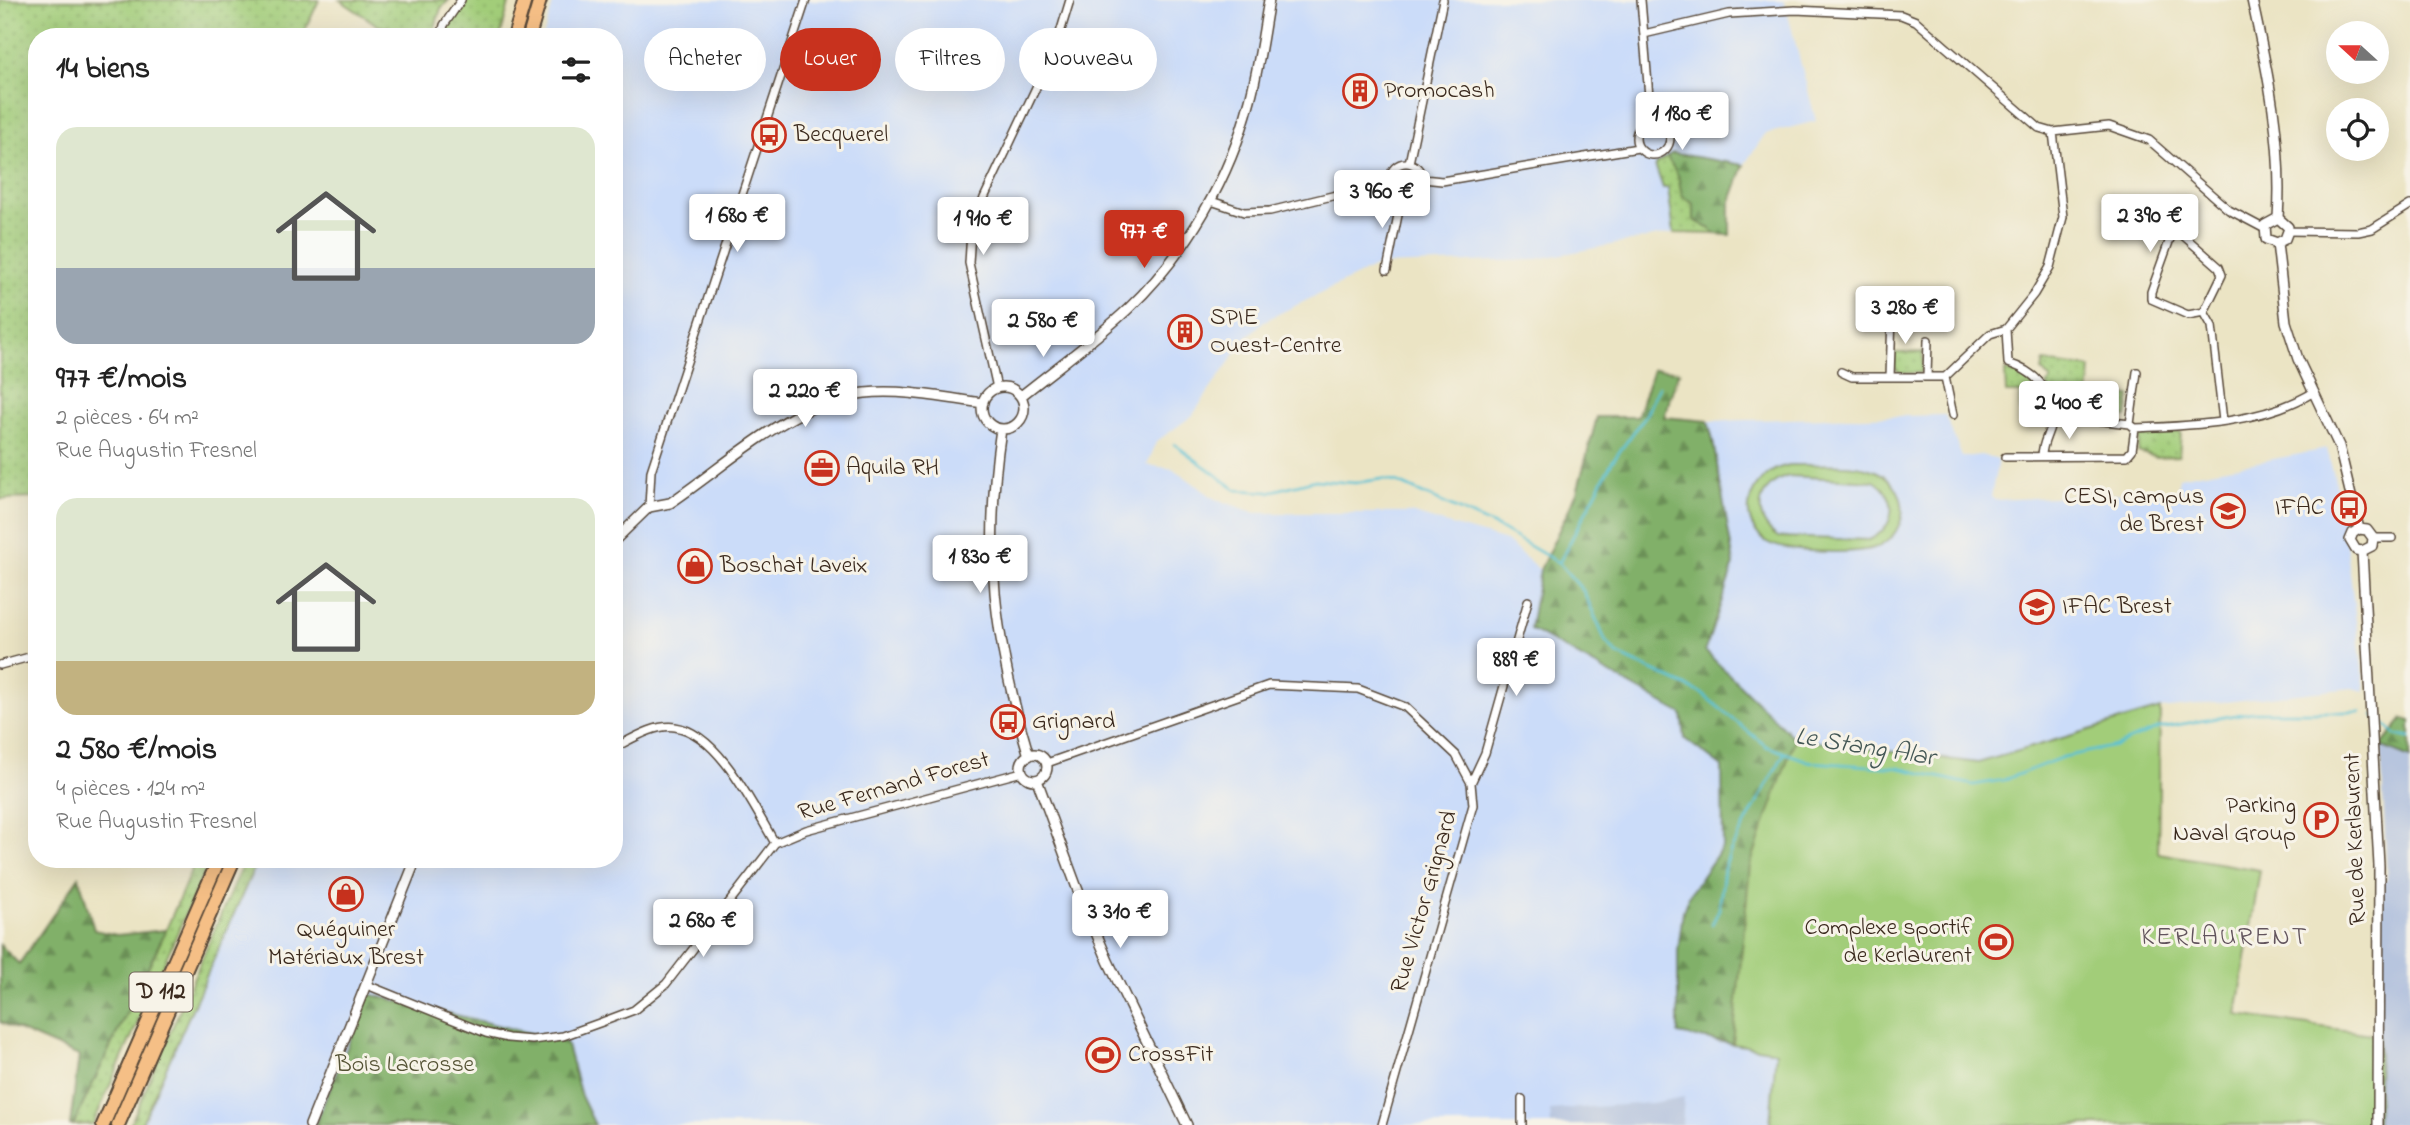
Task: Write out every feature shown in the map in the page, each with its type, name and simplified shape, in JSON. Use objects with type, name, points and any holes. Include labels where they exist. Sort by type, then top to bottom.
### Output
[{"type":"highway","points":[[509,28],[517,0]]},
{"type":"highway","points":[[517,28],[525,0]]},
{"type":"highway","points":[[532,28],[540,0]]},
{"type":"highway","name":"D 112","points":[[103,1125],[215,868]]},
{"type":"highway","name":"D 112","points":[[118,1125],[230,868]]},
{"type":"street","points":[[443,28],[461,0]]},
{"type":"street","points":[[649,507],[651,471],[806,0]]},
{"type":"street","points":[[998,388],[969,262],[971,232],[984,198],[1057,43],[1070,0]]},
{"type":"street","points":[[1021,396],[1135,301],[1179,250],[1211,201],[1232,155],[1251,98],[1269,0]]},
{"type":"street","points":[[1409,163],[1443,0]]},
{"type":"street","points":[[1641,0],[1651,121]]},
{"type":"street","points":[[2252,0],[2268,71],[2281,174],[2278,218],[2288,229],[2372,229],[2410,205]]},
{"type":"street","points":[[1644,34],[1729,14],[1795,10],[1889,12],[1916,20],[2026,120],[2053,132],[2109,127],[2149,140],[2229,210],[2263,228],[2266,239],[2277,243],[2285,239],[2288,229]]},
{"type":"street","points":[[1651,121],[1667,127],[1670,144],[1658,156],[1643,153],[1638,148],[1637,131],[1651,121]]},
{"type":"street","points":[[1841,372],[1852,377],[1945,377],[1990,334],[2006,329],[2043,281],[2059,238],[2063,197],[2053,132]]},
{"type":"street","points":[[1423,179],[1442,181],[1638,148]]},
{"type":"street","points":[[1390,182],[1397,165],[1409,163],[1421,172],[1423,179],[1413,194],[1402,195]]},
{"type":"street","points":[[1211,201],[1244,212],[1270,211],[1390,182]]},
{"type":"street","points":[[1390,182],[1402,195]]},
{"type":"street","points":[[1387,270],[1402,195]]},
{"type":"street","points":[[2153,209],[2219,267],[2222,275],[2204,312]]},
{"type":"street","points":[[2263,228],[2270,219],[2278,218]]},
{"type":"street","points":[[2177,230],[2161,265],[2151,299],[2188,315],[2204,312]]},
{"type":"street","points":[[2277,243],[2286,322],[2298,359],[2339,446],[2359,529]]},
{"type":"street","points":[[2204,312],[2212,326],[2223,421]]},
{"type":"street","points":[[1890,377],[1892,315]]},
{"type":"street","points":[[2006,329],[2008,363],[2026,369],[2051,396],[2052,429],[2042,443],[2042,456]]},
{"type":"street","points":[[1927,377],[1928,340]]},
{"type":"street","points":[[2005,457],[2127,456],[2132,450],[2137,372]]},
{"type":"street","points":[[1945,377],[1953,415]]},
{"type":"street","points":[[998,388],[1010,388],[1021,396],[1024,409],[1020,421],[1002,429],[987,421],[983,404],[988,394],[998,388]]},
{"type":"street","points":[[2052,415],[2133,426],[2223,421],[2292,405],[2314,392]]},
{"type":"street","points":[[623,532],[649,507],[670,503],[807,410],[839,398],[867,393],[895,393],[983,404]]},
{"type":"street","points":[[2089,419],[2092,393]]},
{"type":"street","points":[[1002,429],[991,517],[996,610],[1008,684],[1029,756]]},
{"type":"street","points":[[2359,529],[2367,530],[2373,538],[2372,546],[2362,551],[2356,550],[2350,540],[2359,529]]},
{"type":"street","points":[[2373,538],[2392,538]]},
{"type":"street","name":"Rue de Kerlaurent","points":[[2362,551],[2379,866],[2378,1125]]},
{"type":"street","points":[[1471,783],[1485,752],[1528,601]]},
{"type":"street","points":[[0,665],[28,657]]},
{"type":"street","name":"Rue Victor Grignard","points":[[1047,763],[1269,685],[1358,689],[1405,707],[1456,755],[1471,783],[1473,805],[1382,1125]]},
{"type":"street","points":[[623,743],[645,732],[675,727],[705,741],[727,764],[775,843]]},
{"type":"street","points":[[1029,756],[1041,757],[1047,763],[1046,772],[1037,780],[1029,780],[1022,772],[1023,761],[1029,756]]},
{"type":"street","name":"Rue Fernand Forest","points":[[366,985],[486,1033],[531,1040],[563,1035],[634,1010],[666,984],[775,843],[806,830],[1022,772]]},
{"type":"street","points":[[1037,780],[1092,925],[1187,1125]]},
{"type":"street","points":[[310,1125],[412,868]]},
{"type":"street","points":[[1522,1098],[1522,1125]]},
{"type":"shaded area","points":[[554,0],[1784,0],[1816,121],[1765,134],[1744,165],[1672,153],[1655,164],[1668,187],[1674,233],[1532,260],[1379,265],[1264,321],[1245,339],[1192,416],[1157,441],[1147,465],[1174,469],[1215,499],[1256,513],[1410,513],[1506,541],[1540,570],[1530,629],[1682,714],[1685,739],[1722,766],[1723,846],[1689,895],[1678,1034],[1777,1051],[1770,1125],[141,1125],[254,868],[623,868],[623,28],[546,28]]},
{"type":"shaded area","name":"IFAC Brest","points":[[1945,415],[1962,457],[1981,455],[1998,460],[1991,497],[1995,500],[2178,491],[2179,477],[2327,449],[2341,503],[2365,691],[2352,688],[2160,709],[1978,763],[1795,739],[1705,651],[1734,564],[1708,421]]},
{"type":"shaded area","points":[[2381,746],[2410,758],[2410,1125],[2377,1125],[2379,880],[2387,880]]},
{"type":"shaded area","points":[[1684,1097],[1682,1125],[1551,1125],[1550,1110],[1652,1103]]},
{"type":"green space","points":[[0,0],[319,0],[306,28],[28,28],[28,498],[0,499]]},
{"type":"green space","points":[[340,0],[449,0],[441,8],[435,28],[379,26]]},
{"type":"green space","points":[[467,0],[510,0],[502,28],[448,28]]},
{"type":"green space","points":[[1672,153],[1744,165],[1730,204],[1730,235],[1714,234],[1711,229],[1694,220],[1694,204],[1682,196],[1678,175],[1667,157]]},
{"type":"green space","points":[[1667,157],[1678,175],[1682,196],[1694,204],[1694,220],[1711,229],[1714,234],[1674,233],[1668,188],[1663,188],[1655,165]]},
{"type":"green space","points":[[1923,352],[1922,371],[1919,373],[1900,373],[1895,368],[1895,353]]},
{"type":"green space","points":[[2044,362],[2091,368],[2086,412],[2059,412],[2055,407],[2055,395],[2046,386],[2051,380],[2042,371]]},
{"type":"green space","points":[[1653,369],[1679,371],[1664,417],[1708,421],[1713,441],[1734,564],[1705,651],[1795,739],[1750,866],[1733,1044],[1678,1034],[1678,951],[1683,911],[1689,895],[1723,846],[1722,767],[1685,739],[1682,714],[1530,629],[1540,570],[1577,492],[1597,417],[1637,417]]},
{"type":"green space","points":[[2005,371],[2023,373],[2047,398],[2047,411],[2021,412],[2020,393],[2006,393]]},
{"type":"green space","points":[[2096,392],[2130,396],[2127,417],[2096,416]]},
{"type":"green space","points":[[2181,432],[2179,456],[2155,457],[2138,452],[2140,436]]},
{"type":"green space","points":[[1836,464],[1868,468],[1882,474],[1893,483],[1900,496],[1900,524],[1885,543],[1864,550],[1817,552],[1773,545],[1754,530],[1749,506],[1758,484],[1778,469],[1790,465]],"holes":[[[1789,476],[1874,481],[1888,495],[1891,512],[1885,528],[1869,540],[1778,537],[1763,521],[1761,503],[1764,494],[1778,480]]]},
{"type":"green space","name":"Complexe sportif de Kerlaurent","points":[[2160,709],[2158,853],[2260,870],[2237,1015],[2379,1035],[2377,1125],[1770,1125],[1776,1051],[1733,1044],[1750,866],[1795,739],[1978,763]]},
{"type":"green space","points":[[2403,719],[2410,721],[2410,758],[2381,746]]},
{"type":"green space","points":[[192,868],[206,868],[93,1124],[73,1125],[166,930]]},
{"type":"green space","points":[[241,868],[254,868],[141,1125],[130,1125]]},
{"type":"green space","points":[[79,877],[94,930],[117,935],[166,930],[73,1125],[70,1125],[79,1056],[0,1022],[0,945],[19,964]]},
{"type":"green space","name":"Bois Lacrosse","points":[[369,994],[566,1042],[581,1096],[595,1125],[315,1125]]},
{"type":"waterway","points":[[1559,563],[1612,462],[1646,415],[1659,386]]},
{"type":"waterway","name":"Le Stang Alar","points":[[1174,444],[1237,490],[1269,492],[1315,480],[1355,483],[1382,479],[1399,483],[1499,528],[1559,563],[1584,592],[1606,642],[1617,654],[1701,693],[1766,746],[1811,762],[1899,768],[1973,785],[2004,780],[2063,757],[2116,746],[2159,728],[2253,712],[2360,712]]},
{"type":"waterway","name":"Le Stang Alar","points":[[2374,715],[2396,735],[2410,738]]},
{"type":"waterway","points":[[1712,924],[1719,910],[1724,869],[1731,850],[1784,754]]},
{"type":"place","name":"Promocash","points":[[1360,91]]},
{"type":"place","name":"Becquerel","points":[[769,135]]},
{"type":"place","name":"SPIE Ouest-Centre","points":[[1185,332]]},
{"type":"place","name":"Aquila RH","points":[[822,468]]},
{"type":"place","name":"IFAC","points":[[2349,508]]},
{"type":"place","name":"CESI, campus de Brest","points":[[2228,511]]},
{"type":"place","name":"Boschat Laveix","points":[[695,566]]},
{"type":"place","name":"IFAC Brest","points":[[2037,607]]},
{"type":"place","name":"Grignard","points":[[1008,722]]},
{"type":"place","name":"Parking Naval Group","points":[[2321,820]]},
{"type":"place","name":"Quéguiner Matériaux Brest","points":[[346,894]]},
{"type":"place","name":"Complexe sportif de Kerlaurent","points":[[1996,942]]},
{"type":"place","name":"CrossFit","points":[[1103,1055]]},
{"type":"district","name":"KERLAURENT","points":[[2225,938]]}]
